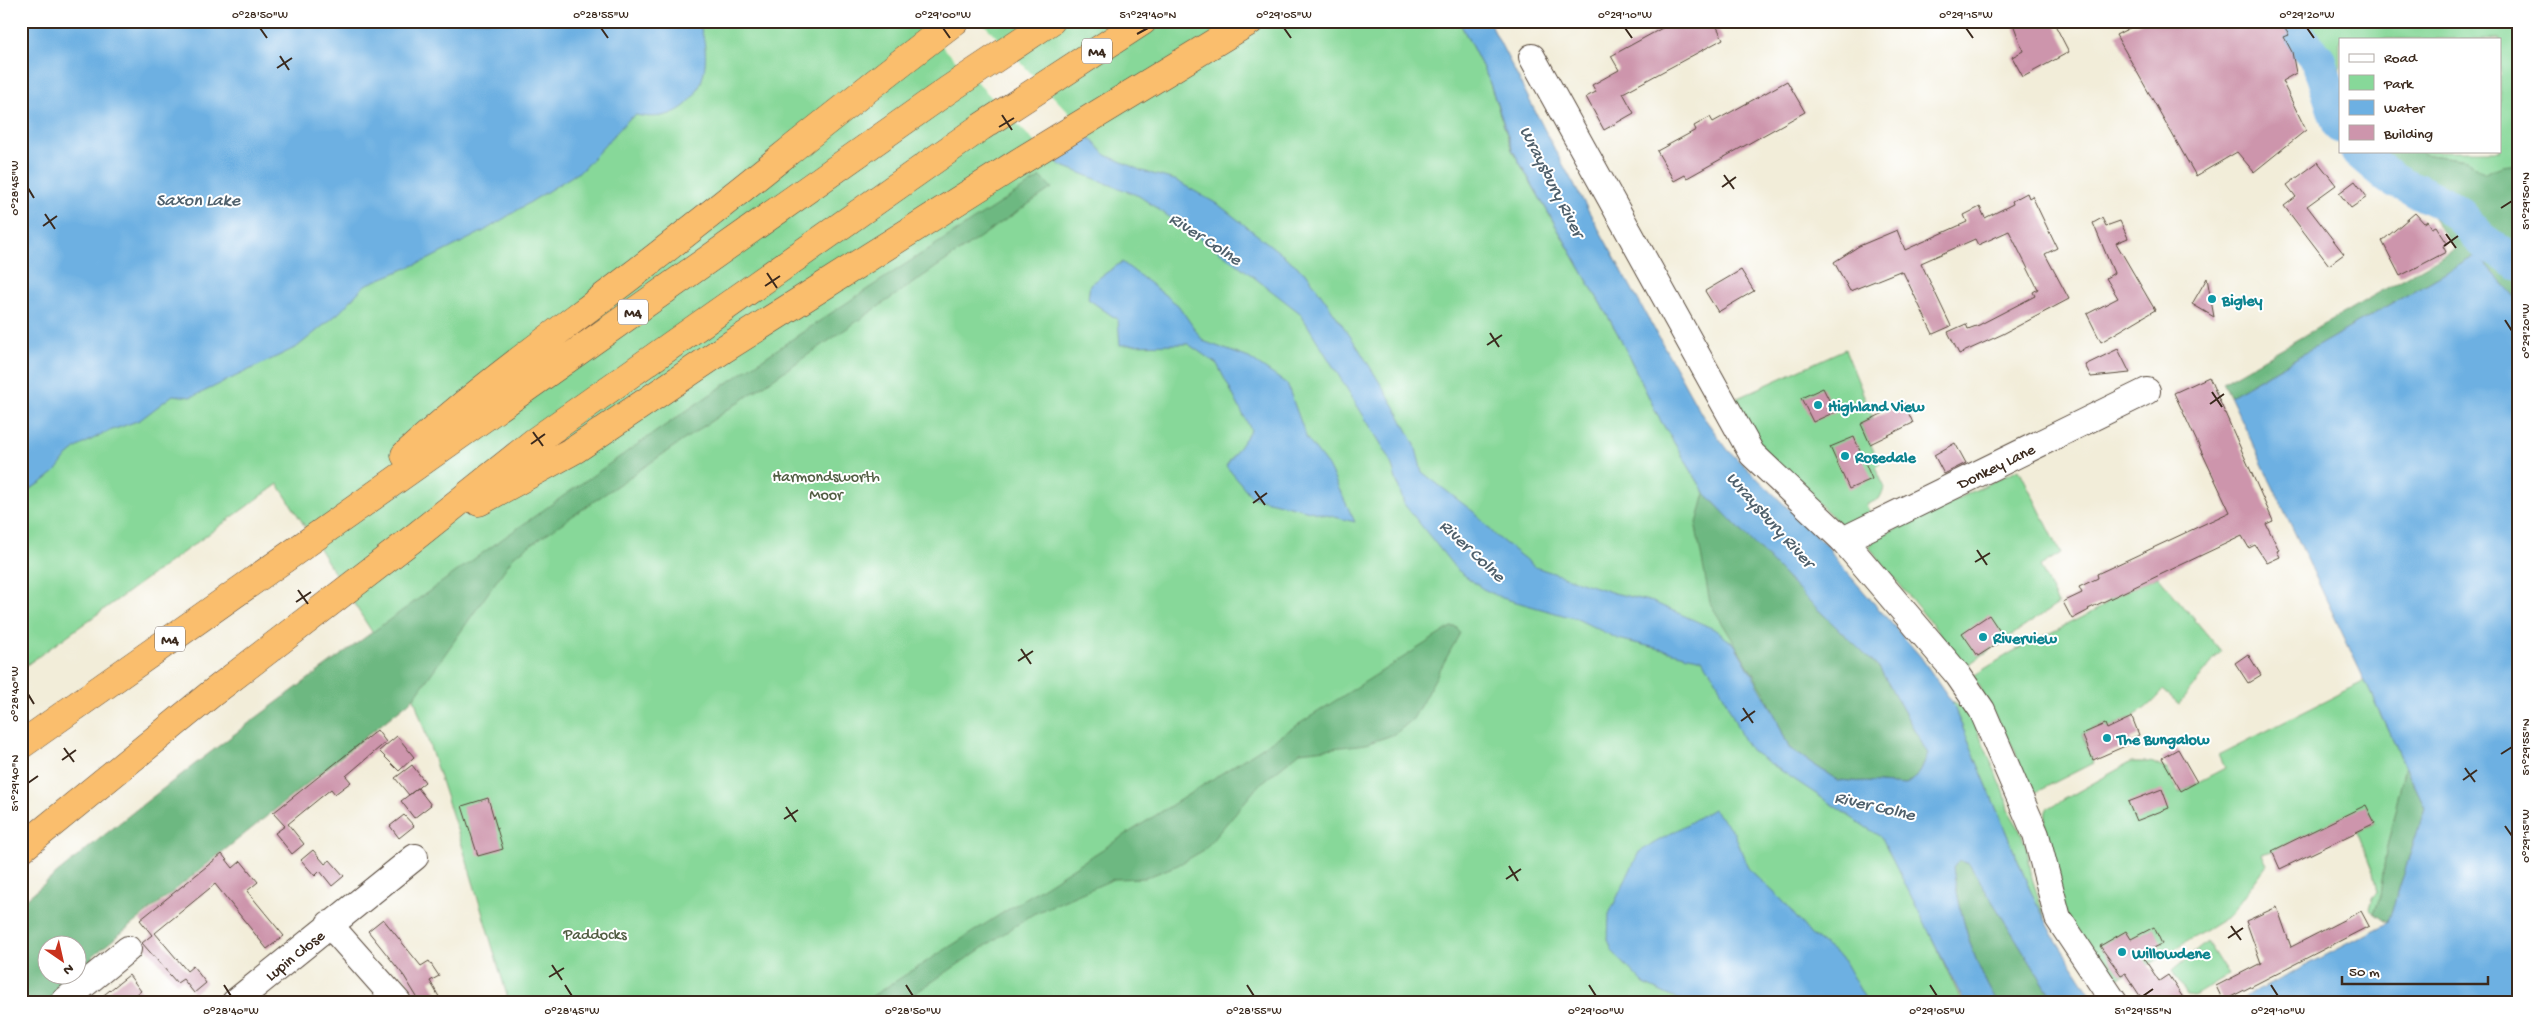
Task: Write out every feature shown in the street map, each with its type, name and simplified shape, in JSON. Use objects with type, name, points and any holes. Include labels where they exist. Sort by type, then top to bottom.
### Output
[{"type":"highway","points":[[318,533],[440,422],[641,268],[955,21]]},
{"type":"highway","name":"M4","points":[[21,745],[318,533],[948,90],[1051,21]]},
{"type":"highway","name":"M4","points":[[21,850],[210,694],[415,538],[534,442],[981,127],[1143,21]]},
{"type":"highway","points":[[415,538],[576,449],[724,349],[1019,162],[1250,21]]},
{"type":"street","points":[[1532,57],[1752,454],[1843,540],[1958,675],[1982,710],[2036,836],[2058,918],[2114,1002]]},
{"type":"street","name":"Donkey Lane","points":[[1843,540],[2148,390]]},
{"type":"street","name":"Lupin Close","points":[[235,1002],[415,856]]},
{"type":"street","points":[[329,924],[398,1002]]},
{"type":"street","points":[[63,1002],[128,949]]},
{"type":"green space","name":"Harmondsworth Moor","points":[[21,21],[1459,21],[1488,78],[1512,150],[1618,334],[1659,418],[1705,493],[1919,774],[1930,934],[1962,1002],[509,1002],[462,845],[414,698],[278,484],[21,669]]},
{"type":"green space","points":[[2285,21],[2294,21],[2326,66],[2336,90],[2339,115],[2322,74],[2318,59]]},
{"type":"green space","points":[[2294,21],[2518,21],[2518,182],[2485,173],[2466,160],[2423,154],[2422,152],[2502,152],[2502,38],[2339,38],[2339,97],[2320,54]]},
{"type":"green space","points":[[2359,152],[2422,152],[2423,154],[2466,160],[2485,173],[2502,166],[2518,164],[2518,300],[2477,255],[2230,396],[2223,382],[2455,249],[2414,191],[2390,178]]},
{"type":"green space","points":[[1041,177],[1052,188],[514,556],[414,698],[94,955],[88,964],[88,936],[38,936],[38,986],[72,986],[51,1002],[21,1002],[21,903],[196,763],[376,629],[632,448],[903,266]]},
{"type":"green space","points":[[1845,349],[1873,418],[1861,424],[1880,464],[1875,467],[1885,488],[1879,499],[1866,505],[1871,515],[1845,528],[1760,449],[1731,401]]},
{"type":"green space","points":[[2019,469],[2061,553],[2040,566],[2058,604],[1966,666],[1869,547],[1874,540],[1883,535]]},
{"type":"green space","points":[[1705,493],[1804,596],[1880,669],[1928,754],[1919,774],[1906,785],[1837,780],[1789,748],[1766,695],[1710,603],[1696,527]]},
{"type":"green space","points":[[2158,576],[2221,651],[2179,704],[2163,690],[2150,704],[2132,717],[2107,729],[2104,724],[2082,734],[2093,763],[2034,793],[2025,781],[2015,751],[1973,676],[2012,652],[2100,608],[2109,601],[2108,599]]},
{"type":"green space","points":[[1451,627],[1456,627],[1460,633],[1413,719],[1395,734],[1366,744],[1300,752],[1259,785],[1204,850],[1178,865],[1145,878],[1114,879],[1033,914],[902,1002],[863,1002]]},
{"type":"green space","points":[[2365,681],[2405,766],[2386,851],[2380,897],[2374,913],[2369,909],[2372,897],[2377,893],[2373,872],[2357,832],[2375,823],[2366,806],[2262,854],[2267,865],[2229,916],[2152,963],[2112,981],[2074,930],[2062,906],[2048,844],[2045,816],[2047,809],[2131,762],[2150,762],[2166,769],[2179,792],[2225,768],[2219,755]]},
{"type":"green space","points":[[1952,702],[1969,711],[2005,794],[2008,810],[2019,828],[2027,849],[2032,878],[2047,924],[2030,890]]},
{"type":"green space","points":[[2405,766],[2425,808],[2388,923],[2374,913],[2380,897],[2386,851]]},
{"type":"green space","points":[[1959,860],[1969,864],[2055,1002],[1997,1002],[1974,954],[1963,920],[1953,868]]},
{"type":"green space","points":[[2207,942],[2228,975],[2194,996],[2187,995],[2172,971]]},
{"type":"water","name":"Saxon Lake","points":[[21,21],[698,21],[704,39],[705,58],[703,75],[697,91],[687,104],[674,113],[656,117],[636,115],[628,120],[582,170],[484,231],[427,260],[365,285],[340,312],[297,347],[201,393],[190,397],[173,395],[140,420],[104,433],[78,447],[67,456],[55,472],[41,483],[21,494]]},
{"type":"water","points":[[921,21],[977,21],[1106,155],[1142,171],[1175,180],[1219,205],[1307,274],[1357,346],[1395,407],[1415,445],[1422,472],[1475,513],[1496,536],[1535,567],[1614,593],[1653,602],[1714,629],[1735,645],[1773,711],[1789,748],[1837,780],[1906,785],[1919,774],[1928,754],[1880,669],[1804,596],[1705,493],[1659,418],[1618,334],[1513,151],[1488,78],[1459,21],[1489,21],[1556,152],[1702,415],[1728,450],[1829,548],[1837,561],[1920,656],[1952,702],[2030,890],[2056,940],[2096,1002],[2055,1002],[1969,864],[1959,860],[1953,868],[1963,920],[1974,954],[1997,1002],[1964,1002],[1882,838],[1750,750],[1742,737],[1716,679],[1702,659],[1618,639],[1577,619],[1502,598],[1483,589],[1456,569],[1404,504],[1389,457],[1300,313],[1233,261],[1139,196],[1060,165]]},
{"type":"water","points":[[2477,255],[2518,300],[2518,1002],[2236,1002],[2388,923],[2425,808],[2230,396]]},
{"type":"water","points":[[1122,262],[1178,305],[1203,341],[1249,358],[1287,384],[1307,439],[1328,466],[1355,522],[1252,497],[1226,466],[1251,430],[1217,364],[1188,344],[1120,345],[1118,320],[1088,299],[1090,284]]},
{"type":"water","points":[[1713,809],[1734,832],[1748,868],[1782,900],[1811,935],[1842,958],[1867,1002],[1689,1002],[1676,999],[1644,984],[1612,951],[1608,939],[1609,914],[1639,852]]},
{"type":"pier","points":[[918,21],[981,21],[1091,136],[1052,160]]},
{"type":"building","points":[[1675,21],[1714,21],[1723,39],[1623,93],[1634,113],[1604,130],[1586,97],[1596,92],[1592,85],[1619,70],[1611,56]]},
{"type":"building","points":[[2012,21],[2053,21],[2069,52],[2023,77],[2012,57],[2023,51]]},
{"type":"building","points":[[2143,21],[2280,21],[2289,35],[2284,37],[2292,52],[2296,73],[2282,81],[2306,130],[2254,172],[2237,152],[2196,176],[2116,35]]},
{"type":"building","points":[[1787,81],[1805,112],[1687,178],[1685,175],[1674,181],[1657,151],[1696,130],[1694,126],[1710,117],[1713,122]]},
{"type":"building","points":[[2318,162],[2336,185],[2307,206],[2344,254],[2329,265],[2284,206],[2296,197],[2287,185]]},
{"type":"building","points":[[2355,181],[2367,197],[2351,208],[2339,193]]},
{"type":"building","points":[[2027,193],[2029,198],[2032,196],[2057,248],[2045,254],[2069,299],[2003,334],[1959,354],[1948,332],[1966,324],[1968,329],[1979,325],[2035,296],[2033,292],[2038,289],[2009,231],[1978,245],[1975,239],[1921,263],[1951,326],[1933,334],[1903,272],[1900,273],[1900,271],[1850,291],[1834,262],[1859,246],[1897,230],[1905,250],[1967,222],[1964,215],[1980,207],[1985,218],[2013,204],[2012,201]]},
{"type":"building","points":[[2415,213],[2424,223],[2428,221],[2432,228],[2436,226],[2447,243],[2443,246],[2446,252],[2400,276],[2382,241]]},
{"type":"building","points":[[2102,218],[2106,226],[2120,221],[2128,238],[2116,243],[2155,310],[2101,342],[2087,314],[2118,298],[2106,278],[2114,273],[2093,223]]},
{"type":"building","points":[[1741,270],[1754,291],[1718,312],[1705,291]]},
{"type":"building","points":[[2207,278],[2214,317],[2192,304]]},
{"type":"building","points":[[2118,349],[2130,373],[2091,377],[2085,365]]},
{"type":"building","points":[[2209,377],[2273,521],[2266,524],[2279,550],[2277,551],[2280,557],[2267,563],[2255,545],[2249,548],[2242,536],[2088,609],[2072,619],[2063,602],[2082,593],[2079,587],[2098,578],[2097,574],[2230,512],[2174,393]]},
{"type":"building","name":"Highland View","points":[[1823,388],[1835,412],[1813,422],[1801,398]]},
{"type":"building","points":[[1904,403],[1913,423],[1870,444],[1861,424]]},
{"type":"building","name":"Rosedale","points":[[1854,437],[1872,479],[1849,489],[1830,447]]},
{"type":"building","points":[[1955,443],[1966,463],[1944,474],[1934,455]]},
{"type":"building","name":"Riverview","points":[[1989,615],[2005,639],[1978,656],[1962,633]]},
{"type":"building","points":[[2248,654],[2261,675],[2248,683],[2235,663]]},
{"type":"building","name":"The Bungalow","points":[[2132,717],[2139,735],[2130,739],[2132,743],[2093,760],[2082,734],[2105,724],[2107,729]]},
{"type":"building","points":[[377,730],[386,742],[346,776],[351,782],[335,794],[331,789],[288,824],[304,844],[292,854],[275,833],[285,826],[273,813]]},
{"type":"building","points":[[397,736],[414,757],[399,771],[379,751]]},
{"type":"building","points":[[2178,749],[2197,782],[2181,791],[2162,758]]},
{"type":"building","points":[[412,765],[425,782],[409,795],[395,778]]},
{"type":"building","points":[[418,788],[431,805],[414,818],[401,801]]},
{"type":"building","points":[[2162,789],[2169,808],[2136,821],[2128,802]]},
{"type":"building","points":[[488,798],[503,849],[478,856],[462,806]]},
{"type":"building","points":[[2366,805],[2375,823],[2280,869],[2272,851]]},
{"type":"building","points":[[404,815],[414,826],[399,838],[390,826]]},
{"type":"building","points":[[313,850],[325,864],[330,860],[344,876],[332,886],[320,871],[315,876],[301,860]]},
{"type":"building","points":[[222,854],[233,868],[241,861],[258,882],[247,891],[284,936],[267,949],[215,884],[155,933],[187,971],[193,966],[206,983],[194,993],[183,979],[177,983],[142,943],[152,935],[140,920]]},
{"type":"building","points":[[2277,907],[2291,947],[2361,911],[2369,926],[2223,1001],[2216,986],[2261,963],[2246,921]]},
{"type":"building","points":[[383,919],[421,966],[429,961],[439,976],[430,981],[442,1002],[420,1002],[404,976],[368,931]]},
{"type":"building","points":[[2154,927],[2162,944],[2141,954],[2159,981],[2168,975],[2186,1002],[2144,1002],[2125,973],[2121,975],[2100,946],[2126,931],[2131,939]]},
{"type":"building","points":[[129,975],[141,991],[127,1002],[95,1002]]},
{"type":"waterway","points":[[2284,21],[2318,59],[2339,123]]},
{"type":"waterway","points":[[2359,152],[2390,178],[2441,202],[2459,214],[2484,242],[2518,263]]},
{"type":"place","name":"Bigley","points":[[2212,299]]},
{"type":"place","name":"Highland View","points":[[1818,405]]},
{"type":"place","name":"Rosedale","points":[[1845,456]]},
{"type":"place","name":"Riverview","points":[[1983,637]]},
{"type":"place","name":"The Bungalow","points":[[2107,738]]},
{"type":"place","name":"Willowdene","points":[[2122,952]]},
{"type":"water label","name":"Wraysbury River","points":[[1553,181]]},
{"type":"water label","name":"River Colne","points":[[1206,238]]},
{"type":"water label","name":"Wraysbury River","points":[[1771,519]]},
{"type":"water label","name":"River Colne","points":[[1473,550]]},
{"type":"water label","name":"River Colne","points":[[1875,805]]},
{"type":"park label","name":"Paddocks","points":[[595,933]]}]
